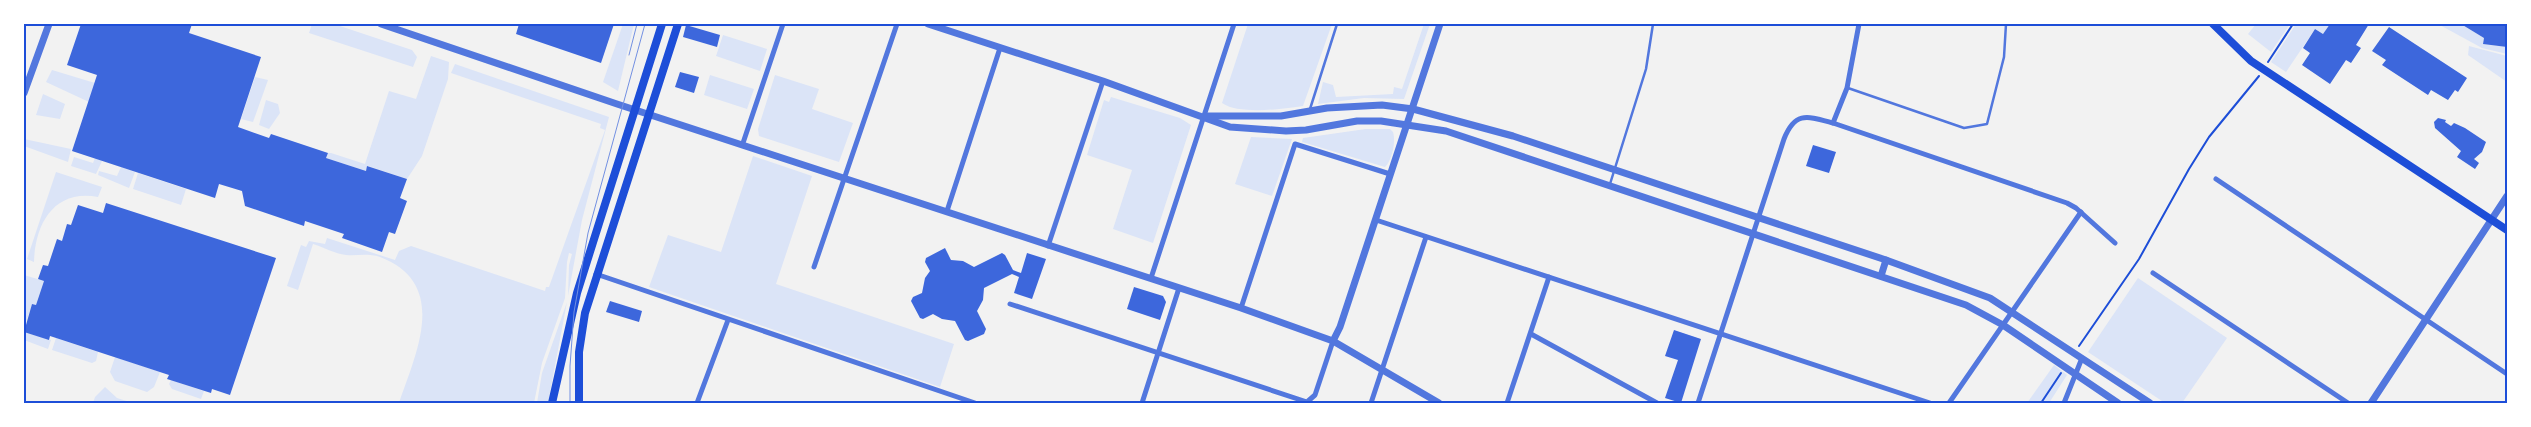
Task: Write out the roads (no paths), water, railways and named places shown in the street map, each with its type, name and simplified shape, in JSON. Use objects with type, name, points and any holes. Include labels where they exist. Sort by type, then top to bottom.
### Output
[{"type":"main road","points":[[552,403],[577,292],[662,24]]},
{"type":"main road","points":[[579,403],[579,352],[585,313],[647,113],[678,24]]},
{"type":"main road","points":[[2213,24],[2251,61],[2507,230]]},
{"type":"street","points":[[24,93],[49,24]]},
{"type":"street","points":[[381,24],[634,110],[1241,308],[1333,341],[1439,403]]},
{"type":"street","points":[[743,144],[783,24]]},
{"type":"street","points":[[814,267],[897,24]]},
{"type":"street","points":[[928,24],[1103,81],[1230,127],[1259,130],[1306,130],[1357,121],[1408,124],[1446,131],[1610,184],[1752,234],[1966,305],[2003,325],[2118,403]]},
{"type":"street","points":[[1151,278],[1234,24]]},
{"type":"street","points":[[1010,304],[1298,401],[1307,402],[1315,395],[1333,341],[1340,327],[1440,24]]},
{"type":"street","points":[[1832,123],[1846,88],[1859,24]]},
{"type":"street","points":[[947,212],[1000,48]]},
{"type":"street","points":[[1048,246],[1103,81]]},
{"type":"street","points":[[1204,116],[1257,117],[1309,113],[1327,108],[1364,106],[1413,109],[1513,136],[1952,282],[1990,298],[2013,311],[2150,403]]},
{"type":"street","points":[[1698,403],[1789,126],[1797,119],[1810,117],[1832,123],[2066,203],[2081,212],[2115,243]]},
{"type":"street","points":[[1241,308],[1295,144],[1390,174]]},
{"type":"street","points":[[2216,179],[2507,374]]},
{"type":"street","points":[[2371,403],[2427,321],[2507,196]]},
{"type":"street","points":[[1949,403],[2081,212]]},
{"type":"street","points":[[1376,220],[1930,403]]},
{"type":"street","points":[[1371,403],[1426,237]]},
{"type":"street","points":[[1881,276],[1886,260]]},
{"type":"street","points":[[2153,273],[2348,403]]},
{"type":"street","points":[[596,274],[975,403]]},
{"type":"street","points":[[1507,403],[1549,277]]},
{"type":"street","points":[[1142,403],[1179,288]]},
{"type":"street","points":[[698,403],[728,320]]},
{"type":"street","points":[[1531,334],[1657,403]]},
{"type":"street","points":[[2064,403],[2082,358]]},
{"type":"lane","points":[[1309,113],[1337,24]]},
{"type":"lane","points":[[1610,184],[1646,69],[1653,24]]},
{"type":"lane","points":[[1846,88],[1964,128],[1987,124],[2004,57],[2006,24]]},
{"type":"tram line","points":[[629,55],[637,24]]},
{"type":"tram line","points":[[570,403],[570,366],[574,312],[588,233],[645,24]]}]
